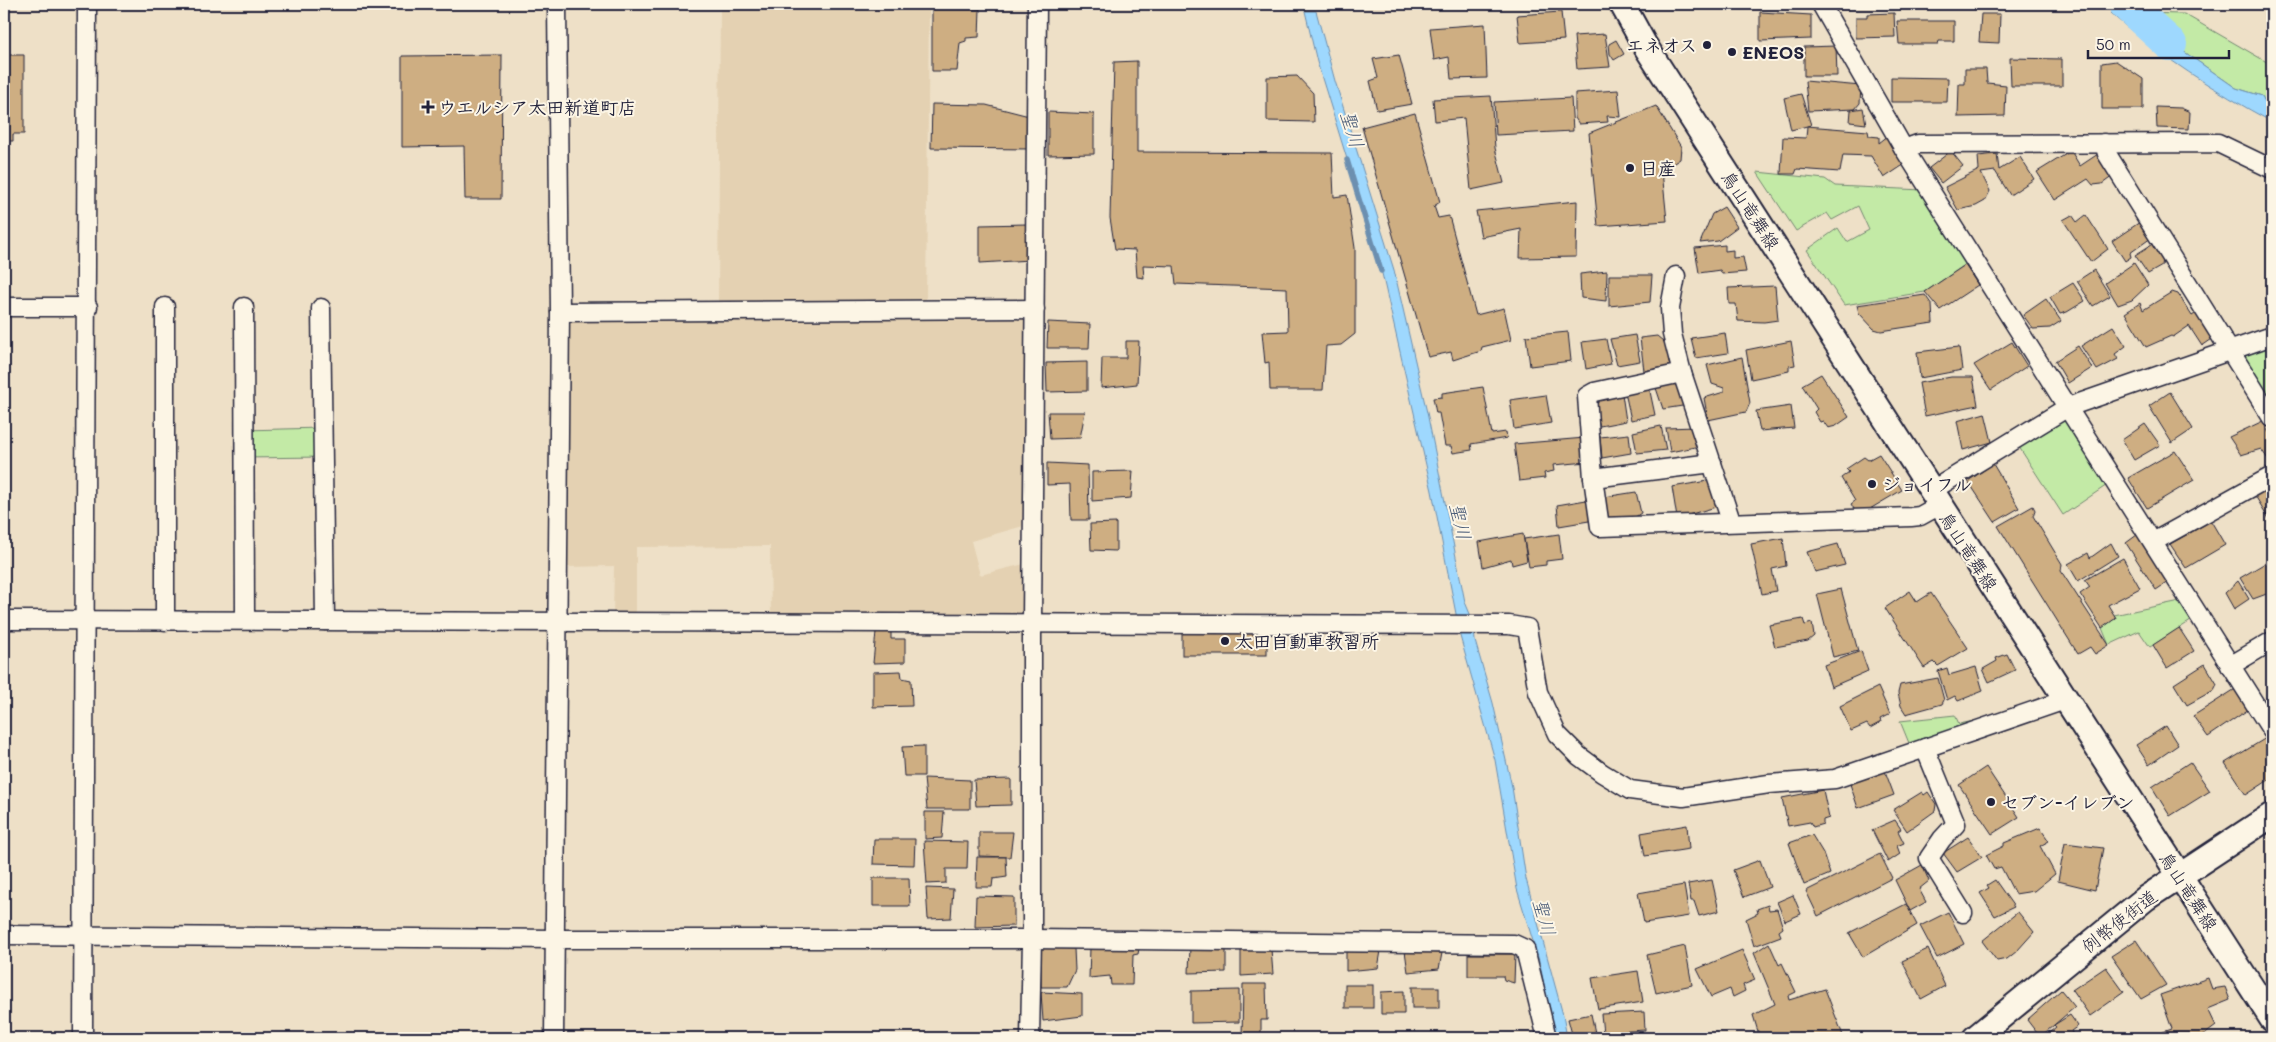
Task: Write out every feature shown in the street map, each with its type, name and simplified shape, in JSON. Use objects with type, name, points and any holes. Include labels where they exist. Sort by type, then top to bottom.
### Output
[{"type":"main road","name":"鳥山竜舞線","points":[[1622,4],[1644,44],[2272,1019]]},
{"type":"main road","name":"例幣使街道","points":[[1975,1038],[2146,898],[2272,815]]},
{"type":"street","points":[[83,1038],[84,620],[88,307],[87,4]]},
{"type":"street","points":[[554,1038],[560,312],[557,4]]},
{"type":"street","points":[[1030,1038],[1037,4]]},
{"type":"street","points":[[1821,4],[1904,149],[2272,731]]},
{"type":"street","points":[[2104,143],[2107,154],[2232,351],[2272,418]]},
{"type":"street","points":[[1904,149],[1918,144],[2218,143],[2272,169]]},
{"type":"street","points":[[1676,276],[1670,308],[1670,323],[1682,373],[1731,521]]},
{"type":"street","points":[[4,307],[88,307]]},
{"type":"street","points":[[165,307],[166,621]]},
{"type":"street","points":[[244,308],[246,620]]},
{"type":"street","points":[[321,308],[324,621]]},
{"type":"street","points":[[560,312],[1035,309]]},
{"type":"street","points":[[1682,373],[1594,392],[1587,396],[1593,478],[1600,527],[1731,521],[1848,520],[1920,516],[1935,498],[2068,407],[2272,336]]},
{"type":"street","points":[[1593,478],[1712,463]]},
{"type":"street","points":[[2153,542],[2272,476]]},
{"type":"street","points":[[4,620],[1509,625],[1526,628],[1538,692],[1557,734],[1579,756],[1630,790],[1683,797],[1769,784],[1835,779],[2065,700]]},
{"type":"street","points":[[2230,666],[2272,641]]},
{"type":"street","points":[[1925,748],[1956,824],[1942,839],[1929,858],[1963,913]]},
{"type":"street","points":[[4,934],[554,939],[1032,939],[1514,944],[1525,949],[1547,1038]]},
{"type":"shaded area","points":[[929,5],[926,303],[1029,317],[1030,524],[971,541],[980,575],[1028,563],[1028,615],[771,617],[770,546],[636,547],[636,616],[613,616],[614,566],[565,567],[567,326],[571,320],[771,320],[770,303],[718,304],[720,6]]},
{"type":"green space","points":[[2137,13],[2184,14],[2272,65],[2272,110],[2268,108],[2262,96],[2236,88],[2183,51]]},
{"type":"green space","points":[[1757,172],[1825,179],[1835,186],[1923,190],[1969,262],[1925,292],[1844,305],[1807,250],[1838,228],[1847,242],[1869,230],[1858,206],[1832,220],[1827,213],[1796,231]]},
{"type":"green space","points":[[2272,336],[2272,418],[2232,351]]},
{"type":"green space","points":[[2064,419],[2071,421],[2110,483],[2063,515],[2019,447]]},
{"type":"green space","points":[[322,428],[323,457],[244,458],[244,430]]},
{"type":"green space","points":[[2185,600],[2197,617],[2150,647],[2139,631],[2109,645],[2102,628],[2116,618],[2114,615]]},
{"type":"green space","points":[[1955,715],[1959,724],[1984,719],[1987,721],[1911,748],[1900,721]]},
{"type":"water","points":[[1305,11],[1316,11],[1335,81],[1394,270],[1428,417],[1465,602],[1474,619],[1457,619],[1432,491],[1381,269],[1317,62]]},
{"type":"water","points":[[2110,13],[2137,13],[2183,51],[2236,88],[2262,96],[2268,108],[2272,110],[2272,122],[2188,72],[2148,44]]},
{"type":"water","points":[[1474,628],[1475,641],[1493,703],[1512,787],[1526,879],[1563,1015],[1567,1038],[1554,1038],[1540,964],[1517,889],[1495,760],[1458,629]]},
{"type":"building","points":[[932,8],[980,9],[979,37],[966,38],[966,41],[960,43],[957,71],[932,71]]},
{"type":"building","points":[[1561,12],[1564,40],[1520,43],[1517,15]]},
{"type":"building","points":[[1760,12],[1811,15],[1811,39],[1760,41]]},
{"type":"building","points":[[1894,13],[1895,37],[1856,38],[1856,17],[1867,17],[1867,14]]},
{"type":"building","points":[[1981,14],[2000,14],[1999,43],[1979,42]]},
{"type":"building","points":[[1897,21],[1954,21],[1954,41],[1939,41],[1938,44],[1899,44]]},
{"type":"building","points":[[1485,24],[1487,78],[1451,79],[1449,57],[1434,60],[1430,28]]},
{"type":"building","points":[[1605,34],[1610,67],[1577,69],[1574,36]]},
{"type":"building","points":[[1616,40],[1624,54],[1614,60],[1610,54],[1609,44]]},
{"type":"building","points":[[1836,46],[1837,76],[1804,76],[1804,47]]},
{"type":"building","points":[[4,55],[24,55],[24,134],[13,134],[13,141],[4,141]]},
{"type":"building","points":[[502,55],[501,199],[465,199],[464,146],[402,147],[402,56]]},
{"type":"building","points":[[1399,55],[1412,104],[1377,110],[1370,81],[1378,78],[1373,59]]},
{"type":"building","points":[[2010,58],[2062,59],[2062,86],[2011,86]]},
{"type":"building","points":[[1137,61],[1137,152],[1332,153],[1334,197],[1347,195],[1355,248],[1355,334],[1341,345],[1326,346],[1323,390],[1270,390],[1269,362],[1265,363],[1262,332],[1288,331],[1287,288],[1176,284],[1174,266],[1143,265],[1144,278],[1137,277],[1135,250],[1115,249],[1110,218],[1114,62]]},
{"type":"building","points":[[2116,61],[2143,79],[2143,109],[2102,109],[2102,63]]},
{"type":"building","points":[[1965,69],[1986,69],[1987,83],[2006,85],[2005,116],[1958,117],[1959,84],[1965,84]]},
{"type":"building","points":[[1297,76],[1313,93],[1314,122],[1267,121],[1267,77]]},
{"type":"building","points":[[1891,77],[1948,78],[1947,102],[1891,102]]},
{"type":"building","points":[[1805,81],[1861,86],[1860,103],[1855,109],[1808,111]]},
{"type":"building","points":[[1618,90],[1621,117],[1607,116],[1608,122],[1579,124],[1575,118],[1575,93]]},
{"type":"building","points":[[1801,94],[1811,125],[1791,130],[1784,98]]},
{"type":"building","points":[[1491,96],[1495,148],[1504,183],[1471,190],[1464,118],[1435,121],[1433,99]]},
{"type":"building","points":[[1571,98],[1573,131],[1496,135],[1494,102]]},
{"type":"building","points":[[932,104],[986,105],[1029,116],[1030,149],[931,148]]},
{"type":"building","name":"日産","points":[[1656,106],[1681,147],[1680,159],[1662,171],[1667,221],[1598,226],[1589,133]]},
{"type":"building","points":[[2156,107],[2181,108],[2190,112],[2189,129],[2157,128]]},
{"type":"building","points":[[1863,108],[1866,124],[1850,122],[1851,110]]},
{"type":"building","points":[[1048,112],[1094,114],[1094,154],[1048,155]]},
{"type":"building","points":[[1415,113],[1440,202],[1434,206],[1438,218],[1449,216],[1476,315],[1504,308],[1511,340],[1482,347],[1481,351],[1453,360],[1451,352],[1428,357],[1362,127]]},
{"type":"building","points":[[1807,126],[1868,131],[1869,136],[1879,137],[1879,143],[1889,135],[1905,164],[1884,178],[1871,156],[1843,155],[1840,172],[1797,169],[1795,174],[1781,174],[1783,137],[1806,138]]},
{"type":"building","points":[[1951,151],[1963,166],[1941,183],[1929,168]]},
{"type":"building","points":[[2071,151],[2080,166],[2098,154],[2113,176],[2102,184],[2093,185],[2088,179],[2055,200],[2037,172]]},
{"type":"building","points":[[1997,154],[1999,170],[2020,157],[2034,179],[2010,195],[1995,171],[1981,173],[1990,191],[1985,201],[1976,206],[1958,210],[1945,187],[1979,170],[1978,156]]},
{"type":"building","points":[[1577,201],[1576,257],[1520,258],[1521,229],[1481,237],[1476,211]]},
{"type":"building","points":[[1724,207],[1737,227],[1718,241],[1700,243],[1712,214]]},
{"type":"building","points":[[2072,215],[2077,222],[2086,215],[2108,249],[2091,262],[2063,220]]},
{"type":"building","points":[[2140,222],[2151,238],[2130,253],[2131,257],[2125,261],[2112,241]]},
{"type":"building","points":[[1028,224],[1030,260],[980,263],[980,225]]},
{"type":"building","points":[[2154,243],[2163,258],[2162,266],[2148,274],[2135,255]]},
{"type":"building","points":[[1725,245],[1725,251],[1733,250],[1733,258],[1743,257],[1746,272],[1722,274],[1720,270],[1699,273],[1695,248]]},
{"type":"building","points":[[2134,263],[2148,285],[2132,300],[2118,305],[2105,283]]},
{"type":"building","points":[[1965,265],[1978,285],[1940,310],[1925,292]]},
{"type":"building","points":[[2094,270],[2110,296],[2093,306],[2077,281]]},
{"type":"building","points":[[1607,271],[1606,301],[1581,298],[1580,274]]},
{"type":"building","points":[[1609,275],[1652,275],[1650,302],[1609,306]]},
{"type":"building","points":[[2073,283],[2085,301],[2060,314],[2050,297]]},
{"type":"building","points":[[1775,286],[1778,320],[1764,322],[1738,321],[1736,304],[1729,304],[1728,288]]},
{"type":"building","points":[[2172,292],[2178,294],[2192,316],[2198,312],[2215,337],[2202,346],[2189,326],[2173,337],[2171,336],[2146,347],[2125,313],[2140,303],[2143,310]]},
{"type":"building","points":[[1925,295],[1932,305],[1933,323],[1881,331],[1874,329],[1859,313],[1857,305]]},
{"type":"building","points":[[2046,299],[2061,321],[2050,328],[2033,329],[2023,315]]},
{"type":"building","points":[[1048,322],[1090,324],[1089,348],[1047,348]]},
{"type":"building","points":[[2113,326],[2126,346],[2115,354],[2118,359],[2097,370],[2081,346]]},
{"type":"building","points":[[1568,332],[1571,361],[1530,366],[1526,336]]},
{"type":"building","points":[[1725,333],[1728,353],[1696,358],[1691,338]]},
{"type":"building","points":[[1635,335],[1640,361],[1617,365],[1610,339]]},
{"type":"building","points":[[1657,336],[1669,346],[1672,366],[1644,371],[1640,338]]},
{"type":"building","points":[[1606,339],[1611,364],[1586,369],[1582,342]]},
{"type":"building","points":[[1126,341],[1139,341],[1137,384],[1101,388],[1102,358],[1126,358]]},
{"type":"building","points":[[1791,341],[1795,365],[1789,366],[1789,371],[1751,379],[1746,350]]},
{"type":"building","points":[[2012,342],[2027,366],[1991,390],[1974,365]]},
{"type":"building","points":[[2078,346],[2092,368],[2068,383],[2055,361]]},
{"type":"building","points":[[1959,347],[1962,370],[1920,378],[1917,352]]},
{"type":"building","points":[[1742,357],[1750,403],[1746,412],[1708,420],[1704,398],[1724,392],[1724,388],[1712,384],[1707,365]]},
{"type":"building","points":[[1087,362],[1087,391],[1047,392],[1046,363]]},
{"type":"building","points":[[1821,374],[1849,417],[1836,426],[1828,428],[1823,421],[1820,422],[1814,412],[1817,409],[1802,385]]},
{"type":"building","points":[[1951,377],[1973,377],[1978,405],[1925,416],[1919,383]]},
{"type":"building","points":[[1679,380],[1689,405],[1663,409],[1655,385]]},
{"type":"building","points":[[1483,387],[1492,434],[1506,432],[1507,438],[1471,444],[1472,450],[1453,453],[1451,446],[1445,446],[1439,413],[1436,413],[1433,398],[1442,397],[1442,393]]},
{"type":"building","points":[[1649,387],[1655,415],[1631,420],[1625,392]]},
{"type":"building","points":[[2170,392],[2193,429],[2172,443],[2149,406]]},
{"type":"building","points":[[1622,394],[1626,421],[1600,426],[1594,407],[1603,397]]},
{"type":"building","points":[[1546,395],[1551,423],[1514,429],[1510,400]]},
{"type":"building","points":[[1791,406],[1794,428],[1760,431],[1756,411]]},
{"type":"building","points":[[1048,412],[1085,412],[1080,438],[1050,439]]},
{"type":"building","points":[[1985,413],[1992,442],[1963,450],[1957,421]]},
{"type":"building","points":[[2263,421],[2269,433],[2272,431],[2272,461],[2270,462],[2261,449],[2241,455],[2229,437]]},
{"type":"building","points":[[2145,424],[2160,445],[2134,460],[2122,440]]},
{"type":"building","points":[[1661,426],[1666,450],[1637,453],[1633,432]]},
{"type":"building","points":[[1696,427],[1700,446],[1670,452],[1666,428]]},
{"type":"building","points":[[1629,434],[1631,453],[1602,458],[1600,437]]},
{"type":"building","points":[[1585,438],[1588,462],[1553,465],[1554,471],[1544,473],[1545,478],[1519,481],[1514,444]]},
{"type":"building","points":[[2175,451],[2194,480],[2147,508],[2128,478]]},
{"type":"building","name":"ジョイフル","points":[[1879,454],[1902,490],[1863,513],[1857,514],[1851,504],[1855,501],[1841,478],[1849,472],[1846,469],[1864,457],[1868,460]]},
{"type":"building","points":[[1047,463],[1088,465],[1089,520],[1071,520],[1070,484],[1047,485]]},
{"type":"building","points":[[1993,464],[2019,508],[1995,522],[1968,481]]},
{"type":"building","points":[[1133,471],[1131,498],[1092,501],[1092,472]]},
{"type":"building","points":[[1713,480],[1716,507],[1677,518],[1672,487]]},
{"type":"building","points":[[2272,485],[2272,521],[2271,522],[2254,494]]},
{"type":"building","points":[[1636,492],[1641,513],[1635,517],[1608,518],[1604,497]]},
{"type":"building","points":[[1592,499],[1595,520],[1559,526],[1557,505]]},
{"type":"building","points":[[2033,506],[2035,510],[2033,516],[2062,564],[2061,571],[2109,645],[2095,654],[2090,647],[2078,654],[1998,526]]},
{"type":"building","points":[[2211,521],[2225,545],[2186,568],[2170,544]]},
{"type":"building","points":[[1116,523],[1116,551],[1091,550],[1090,524]]},
{"type":"building","points":[[2141,532],[2171,580],[2156,590],[2126,543]]},
{"type":"building","points":[[1523,534],[1527,561],[1512,565],[1511,559],[1483,567],[1479,542]]},
{"type":"building","points":[[1559,534],[1562,559],[1546,561],[1546,565],[1529,567],[1524,539]]},
{"type":"building","points":[[1783,538],[1786,566],[1772,569],[1776,591],[1762,594],[1751,544]]},
{"type":"building","points":[[2111,543],[2118,556],[2078,581],[2068,564],[2088,553],[2090,558]]},
{"type":"building","points":[[1838,544],[1845,565],[1815,572],[1807,552]]},
{"type":"building","points":[[2123,558],[2140,588],[2108,605],[2116,618],[2102,628],[2080,594],[2090,587],[2085,580]]},
{"type":"building","points":[[2272,559],[2272,592],[2253,599],[2240,578]]},
{"type":"building","points":[[2238,581],[2249,599],[2234,609],[2225,593]]},
{"type":"building","points":[[1841,589],[1858,651],[1833,657],[1817,594]]},
{"type":"building","points":[[1910,591],[1917,602],[1931,593],[1968,648],[1938,666],[1934,662],[1924,668],[1885,608]]},
{"type":"building","points":[[1803,619],[1805,625],[1812,623],[1814,636],[1808,641],[1775,647],[1769,625]]},
{"type":"building","name":"太田自動車教習所","points":[[1182,627],[1267,627],[1267,655],[1182,655]]},
{"type":"building","points":[[2179,628],[2194,651],[2167,668],[2153,645]]},
{"type":"building","points":[[876,632],[891,632],[891,639],[905,639],[905,662],[873,663]]},
{"type":"building","points":[[1861,651],[1868,671],[1831,687],[1824,665]]},
{"type":"building","points":[[2007,654],[2015,670],[1989,682],[1983,669],[1997,661],[1996,658]]},
{"type":"building","points":[[2205,664],[2217,684],[2214,690],[2187,705],[2174,684]]},
{"type":"building","points":[[1976,667],[1983,691],[1958,701],[1955,696],[1947,700],[1938,671],[1947,668],[1949,675]]},
{"type":"building","points":[[901,671],[902,678],[911,680],[912,706],[873,707],[873,672]]},
{"type":"building","points":[[1938,678],[1944,700],[1942,704],[1906,714],[1901,706],[1898,693],[1900,685]]},
{"type":"building","points":[[2240,686],[2255,705],[2208,737],[2193,716]]},
{"type":"building","points":[[1878,687],[1890,714],[1880,719],[1881,722],[1870,728],[1867,724],[1851,731],[1840,706]]},
{"type":"building","points":[[2166,726],[2178,745],[2149,765],[2136,745]]},
{"type":"building","points":[[2271,735],[2272,778],[2246,795],[2225,763]]},
{"type":"building","points":[[924,746],[924,776],[904,776],[902,747]]},
{"type":"building","points":[[2190,762],[2210,791],[2170,816],[2152,787]]},
{"type":"building","points":[[1986,767],[2019,817],[1992,834],[1959,785]]},
{"type":"building","points":[[1885,771],[1894,795],[1858,808],[1850,784]]},
{"type":"building","points":[[924,778],[970,780],[970,809],[927,809]]},
{"type":"building","points":[[1011,779],[1011,805],[976,806],[974,780]]},
{"type":"building","points":[[1823,790],[1829,818],[1823,820],[1823,824],[1813,827],[1810,822],[1788,826],[1782,798]]},
{"type":"building","points":[[1922,792],[1924,795],[1928,792],[1936,804],[1935,811],[1907,831],[1893,810]]},
{"type":"building","points":[[925,812],[944,812],[942,838],[925,839]]},
{"type":"building","points":[[1895,820],[1901,829],[1898,831],[1904,843],[1897,846],[1900,854],[1888,862],[1872,830]]},
{"type":"building","points":[[1687,825],[1689,849],[1645,856],[1641,833]]},
{"type":"building","points":[[2040,828],[2049,841],[2040,846],[2055,874],[2034,891],[2015,894],[2001,867],[1994,869],[1986,855],[2004,846],[2004,843]]},
{"type":"building","points":[[979,832],[1013,832],[1010,857],[979,856]]},
{"type":"building","points":[[1812,835],[1823,853],[1830,874],[1804,885],[1789,843]]},
{"type":"building","points":[[1968,837],[1982,857],[1957,872],[1943,853]]},
{"type":"building","points":[[874,839],[915,839],[914,865],[873,864]]},
{"type":"building","points":[[924,841],[968,842],[967,869],[946,869],[946,883],[927,884]]},
{"type":"building","points":[[2065,843],[2103,848],[2095,890],[2058,881]]},
{"type":"building","points":[[1880,854],[1892,878],[1818,916],[1806,891]]},
{"type":"building","points":[[977,857],[1006,857],[1007,877],[993,879],[992,887],[976,887]]},
{"type":"building","points":[[1760,860],[1770,887],[1744,897],[1733,870]]},
{"type":"building","points":[[1922,865],[1929,881],[1919,889],[1926,902],[1910,911],[1895,880]]},
{"type":"building","points":[[873,878],[909,878],[910,906],[873,906]]},
{"type":"building","points":[[1712,880],[1719,911],[1699,916],[1694,901],[1691,901],[1688,884]]},
{"type":"building","points":[[1995,880],[2014,907],[1995,916],[1980,893],[1989,888],[1987,885]]},
{"type":"building","points":[[1684,885],[1689,916],[1644,923],[1638,893]]},
{"type":"building","points":[[926,888],[953,889],[951,918],[928,919]]},
{"type":"building","points":[[1793,895],[1801,914],[1785,921],[1777,902]]},
{"type":"building","points":[[976,896],[1014,897],[1014,926],[975,927]]},
{"type":"building","points":[[1906,904],[1917,925],[1863,957],[1849,933]]},
{"type":"building","points":[[1768,905],[1769,910],[1777,909],[1783,928],[1779,931],[1781,936],[1754,946],[1746,919],[1758,913],[1757,909]]},
{"type":"building","points":[[1948,912],[1964,944],[1937,958],[1920,926]]},
{"type":"building","points":[[2018,912],[2034,932],[2007,959],[1997,961],[1982,941]]},
{"type":"building","points":[[2136,940],[2166,985],[2141,999],[2111,956]]},
{"type":"building","points":[[1769,943],[1779,965],[1782,963],[1796,992],[1788,996],[1789,1000],[1825,989],[1844,1038],[1749,1038],[1759,1035],[1753,1015],[1775,1004],[1754,953]]},
{"type":"building","points":[[1140,944],[1138,954],[1133,955],[1132,985],[1111,985],[1110,976],[1089,978],[1090,948]]},
{"type":"building","points":[[1226,945],[1226,972],[1189,973],[1190,946]]},
{"type":"building","points":[[1241,945],[1271,949],[1273,974],[1241,976]]},
{"type":"building","points":[[1685,946],[1692,985],[1656,993],[1647,955]]},
{"type":"building","points":[[1041,947],[1074,949],[1075,970],[1067,987],[1041,987]]},
{"type":"building","points":[[1928,949],[1945,986],[1921,999],[1902,961]]},
{"type":"building","points":[[1742,950],[1755,980],[1743,985],[1745,991],[1733,997],[1730,989],[1711,997],[1697,969]]},
{"type":"building","points":[[1346,951],[1381,951],[1378,968],[1346,971]]},
{"type":"building","points":[[1405,951],[1442,953],[1439,969],[1408,972]]},
{"type":"building","points":[[1468,954],[1515,954],[1514,983],[1504,980],[1503,976],[1468,976]]},
{"type":"building","points":[[2106,967],[2124,992],[2090,1016],[2072,990]]},
{"type":"building","points":[[1638,971],[1643,1002],[1598,1009],[1592,978]]},
{"type":"building","points":[[2208,978],[2212,989],[2225,987],[2230,1000],[2208,1009],[2216,1026],[2200,1038],[2160,1038],[2164,1037],[2163,1032],[2172,1029],[2160,995]]},
{"type":"building","points":[[1243,984],[1266,984],[1267,1020],[1261,1020],[1261,1037],[1269,1038],[1242,1038]]},
{"type":"building","points":[[1345,985],[1373,985],[1373,1008],[1345,1008]]},
{"type":"building","points":[[1412,987],[1439,987],[1439,1008],[1412,1008]]},
{"type":"building","points":[[1239,990],[1239,1022],[1191,1023],[1191,991]]},
{"type":"building","points":[[2061,990],[2075,1007],[2040,1037],[2027,1020]]},
{"type":"building","points":[[1404,991],[1404,1014],[1381,1014],[1381,992]]},
{"type":"building","points":[[1041,992],[1082,994],[1082,1016],[1043,1021]]},
{"type":"building","points":[[1644,1012],[1645,1030],[1603,1033],[1601,1014]]},
{"type":"building","points":[[1591,1014],[1595,1033],[1573,1038],[1568,1019]]},
{"type":"building","points":[[2070,1015],[2078,1026],[2071,1031],[2075,1038],[2043,1038],[2056,1027],[2054,1025]]},
{"type":"building","points":[[1617,1034],[1618,1038],[1598,1038],[1598,1037]]},
{"type":"waterway","points":[[2126,4],[2170,44]]},
{"type":"waterway","name":"聖川","points":[[1347,160],[1381,271]]},
{"type":"place","name":"エネオス","points":[[1707,45]]},
{"type":"place","name":"ENEOS","points":[[1732,52]]},
{"type":"place","name":"ウエルシア太田新道町店","points":[[428,107]]},
{"type":"place","name":"日産","points":[[1630,168]]},
{"type":"place","name":"ジョイフル","points":[[1872,484]]},
{"type":"place","name":"太田自動車教習所","points":[[1225,641]]},
{"type":"place","name":"セブン-イレブン","points":[[1991,802]]}]
